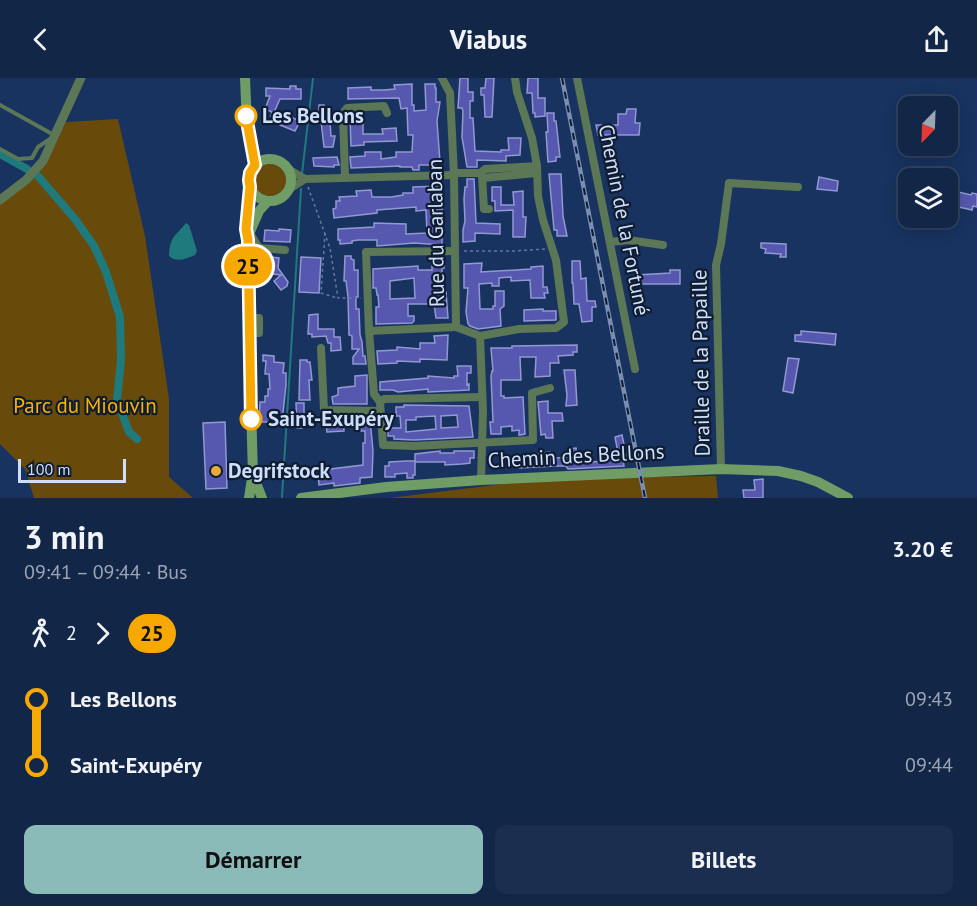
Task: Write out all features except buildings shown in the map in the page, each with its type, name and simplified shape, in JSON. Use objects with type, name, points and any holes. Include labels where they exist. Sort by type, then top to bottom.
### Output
[{"type":"main road","points":[[245,78],[247,126],[255,165]]},
{"type":"main road","points":[[250,187],[257,196],[268,201],[276,200],[288,190],[290,183],[288,170],[282,164],[270,159],[251,138]]},
{"type":"main road","points":[[255,498],[248,318],[247,211],[250,173],[262,160],[270,159]]},
{"type":"main road","points":[[249,237],[259,211],[268,201]]},
{"type":"main road","name":"Chemin des Bellons","points":[[301,498],[481,480],[721,469],[778,471],[801,476],[848,498]]},
{"type":"street","points":[[0,200],[26,180],[43,161],[81,78]]},
{"type":"street","name":"Rue du Garlaban","points":[[442,78],[450,93],[454,174],[456,327],[480,336]]},
{"type":"street","points":[[481,480],[483,442],[480,336],[519,329],[556,328],[564,322],[556,260],[543,220],[532,138],[517,92],[515,78]]},
{"type":"street","name":"Chemin de la Fortuné","points":[[578,78],[635,369]]},
{"type":"street","points":[[345,177],[343,113],[347,108],[384,106],[387,113]]},
{"type":"street","points":[[489,209],[484,209],[481,175],[485,169],[536,170]]},
{"type":"street","points":[[288,170],[305,179]]},
{"type":"street","points":[[288,190],[305,179],[481,175]]},
{"type":"street","name":"Draille de la Papaille","points":[[721,469],[716,265],[729,183],[798,187]]},
{"type":"street","points":[[249,237],[258,248]]},
{"type":"street","points":[[610,242],[628,240],[663,245]]},
{"type":"street","points":[[248,260],[258,248],[285,249]]},
{"type":"street","points":[[454,251],[366,252],[374,394],[380,402],[383,445],[414,446],[533,440],[532,393],[550,388]]},
{"type":"street","points":[[369,331],[456,327]]},
{"type":"street","points":[[321,348],[324,410],[380,411]]},
{"type":"street","points":[[380,402],[384,399],[482,397]]},
{"type":"lane","points":[[0,105],[55,136],[38,147],[32,158],[18,159],[0,149]]},
{"type":"path","points":[[305,179],[330,248],[338,298]]},
{"type":"path","points":[[325,231],[321,293],[338,298],[368,297]]},
{"type":"path","points":[[454,251],[553,249]]},
{"type":"green space","name":"Parc du Miouvin","points":[[118,119],[145,236],[169,399],[169,477],[193,498],[34,498],[25,469],[0,444],[0,204],[36,174],[66,122]]},
{"type":"green space","points":[[270,164],[282,168],[286,180],[282,192],[270,196],[258,192],[254,180],[258,168]]},
{"type":"green space","points":[[716,476],[718,498],[390,498],[511,483],[633,477]]},
{"type":"shaded area","points":[[186,223],[189,225],[197,251],[195,255],[188,258],[175,259],[169,256],[171,244],[174,236]]},
{"type":"waterway","points":[[302,174],[313,78]]},
{"type":"waterway","points":[[0,154],[27,169]]},
{"type":"waterway","points":[[38,176],[75,219],[94,246],[106,272],[120,317],[121,360],[117,400],[129,432],[137,439]]},
{"type":"waterway","points":[[282,497],[301,189]]},
{"type":"railway","points":[[562,78],[645,498]]},
{"type":"bus line","name":"25","points":[[246,116],[255,165],[249,180],[246,229],[251,419]]},
{"type":"place","name":"Les Bellons","points":[[246,116]]},
{"type":"place","name":"Saint-Exupéry","points":[[251,419]]},
{"type":"place","name":"Degrifstock","points":[[216,471]]}]
